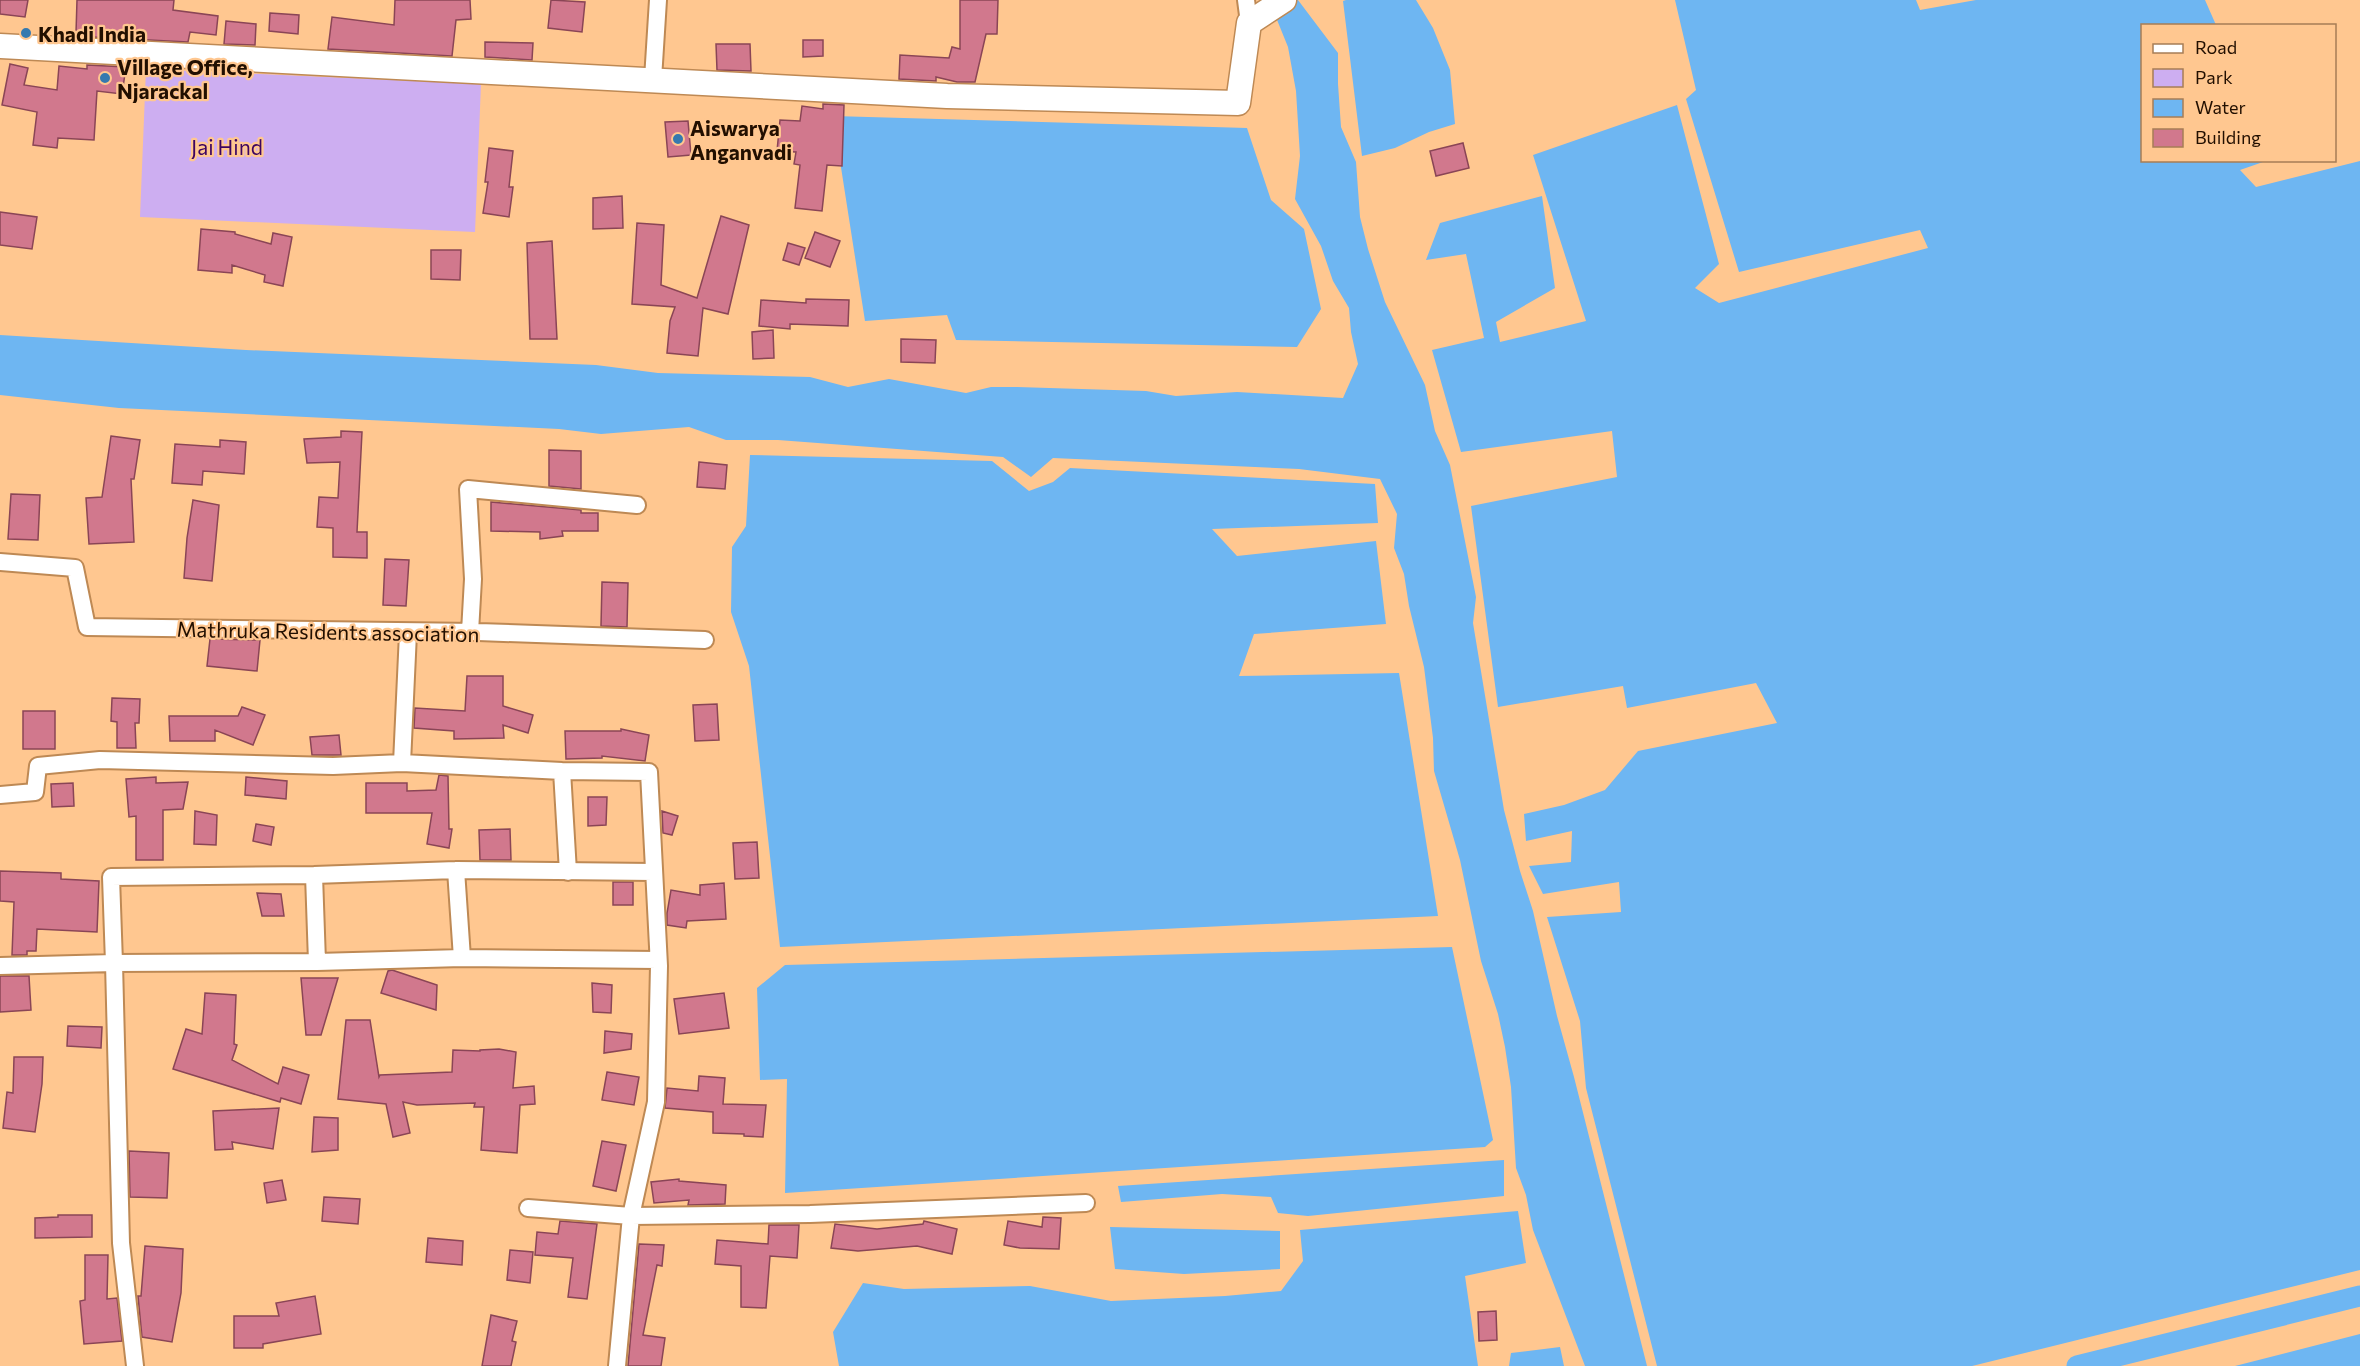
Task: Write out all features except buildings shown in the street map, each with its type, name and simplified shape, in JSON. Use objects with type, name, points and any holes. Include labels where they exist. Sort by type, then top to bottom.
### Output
[{"type":"main road","points":[[0,46],[947,96],[1238,103],[1248,12],[1284,0]]},
{"type":"street","points":[[653,80],[658,0]]},
{"type":"street","points":[[470,632],[472,579],[468,489],[637,505]]},
{"type":"street","name":"Mathruka Residents association","points":[[0,562],[75,568],[87,627],[408,633],[470,632],[705,640]]},
{"type":"street","points":[[402,763],[408,633]]},
{"type":"street","points":[[0,795],[36,792],[38,766],[100,760],[333,766],[402,763],[562,771],[649,772],[658,960],[656,1102],[631,1216],[618,1366]]},
{"type":"street","points":[[562,771],[568,872]]},
{"type":"street","points":[[135,1366],[121,1243],[111,878],[456,870],[654,872]]},
{"type":"street","points":[[456,870],[462,958]]},
{"type":"street","points":[[314,875],[317,962]]},
{"type":"street","points":[[0,966],[462,958],[658,960]]},
{"type":"street","points":[[528,1208],[631,1216],[810,1214],[1086,1203]]},
{"type":"green space","name":"Jai Hind","points":[[146,69],[481,84],[475,232],[140,217]]},
{"type":"water","points":[[1269,0],[1298,0],[1338,53],[1341,127],[1356,162],[1360,217],[1385,302],[1425,385],[1435,431],[1450,465],[1476,597],[1473,623],[1504,810],[1533,911],[1557,1016],[1647,1366],[1585,1366],[1533,1230],[1526,1195],[1516,1168],[1511,1087],[1498,1014],[1481,961],[1460,860],[1434,771],[1433,738],[1424,667],[1409,606],[1404,574],[1394,548],[1397,514],[1380,479],[1299,469],[1053,458],[1031,477],[1003,457],[778,440],[726,440],[689,427],[601,434],[559,429],[119,408],[0,395],[0,335],[246,350],[596,365],[658,373],[810,377],[848,387],[889,379],[966,393],[991,387],[1017,387],[1146,391],[1176,396],[1237,392],[1343,398],[1358,364],[1351,332],[1349,308],[1333,281],[1321,246],[1295,199],[1300,156],[1296,91],[1288,47]]},
{"type":"water","points":[[1416,0],[1433,28],[1450,70],[1455,124],[1429,132],[1395,148],[1362,156],[1343,1]]},
{"type":"water","points":[[1675,0],[1916,0],[1920,10],[1976,0],[2205,0],[2216,24],[2141,24],[2141,162],[2263,162],[2240,170],[2256,187],[2360,161],[2360,1270],[1972,1366],[1657,1366],[1586,1088],[1580,1021],[1547,917],[1621,912],[1619,882],[1543,894],[1529,866],[1571,862],[1572,831],[1526,841],[1524,814],[1564,805],[1605,790],[1638,751],[1777,723],[1756,683],[1627,708],[1623,686],[1498,707],[1471,506],[1617,477],[1612,431],[1461,452],[1432,350],[1484,338],[1466,254],[1426,260],[1440,223],[1542,196],[1555,288],[1496,322],[1500,342],[1586,321],[1533,155],[1677,105],[1719,264],[1695,288],[1719,303],[1928,248],[1920,230],[1739,272],[1686,99],[1696,90]]},
{"type":"water","points":[[833,116],[1247,128],[1271,200],[1304,229],[1321,309],[1297,347],[956,340],[947,315],[865,321]]},
{"type":"water","points":[[750,455],[992,461],[1029,491],[1053,482],[1070,468],[1375,484],[1378,523],[1212,529],[1237,556],[1376,541],[1386,624],[1254,634],[1239,676],[1399,673],[1438,916],[780,947],[749,666],[731,612],[732,547],[746,526]]},
{"type":"water","points":[[1452,947],[1493,1140],[1485,1147],[785,1193],[787,1079],[760,1080],[757,988],[785,965]]},
{"type":"water","points":[[1504,1160],[1504,1196],[1308,1216],[1278,1213],[1271,1197],[1222,1194],[1121,1202],[1118,1186]]},
{"type":"water","points":[[1518,1211],[1526,1263],[1465,1276],[1478,1366],[839,1366],[833,1332],[863,1283],[904,1289],[1030,1286],[1111,1301],[1281,1291],[1303,1261],[1300,1230]]},
{"type":"water","points":[[1110,1227],[1280,1231],[1280,1269],[1184,1274],[1115,1269]]},
{"type":"water","points":[[2360,1334],[2360,1366],[2235,1366]]},
{"type":"water","points":[[1560,1347],[1564,1366],[1509,1366],[1511,1353]]},
{"type":"waterway","points":[[2077,1366],[2360,1296]]},
{"type":"place","name":"Khadi India","points":[[26,33]]},
{"type":"place","name":"Village Office, Njarackal","points":[[105,78]]},
{"type":"place","name":"Aiswarya Anganvadi","points":[[678,139]]}]
